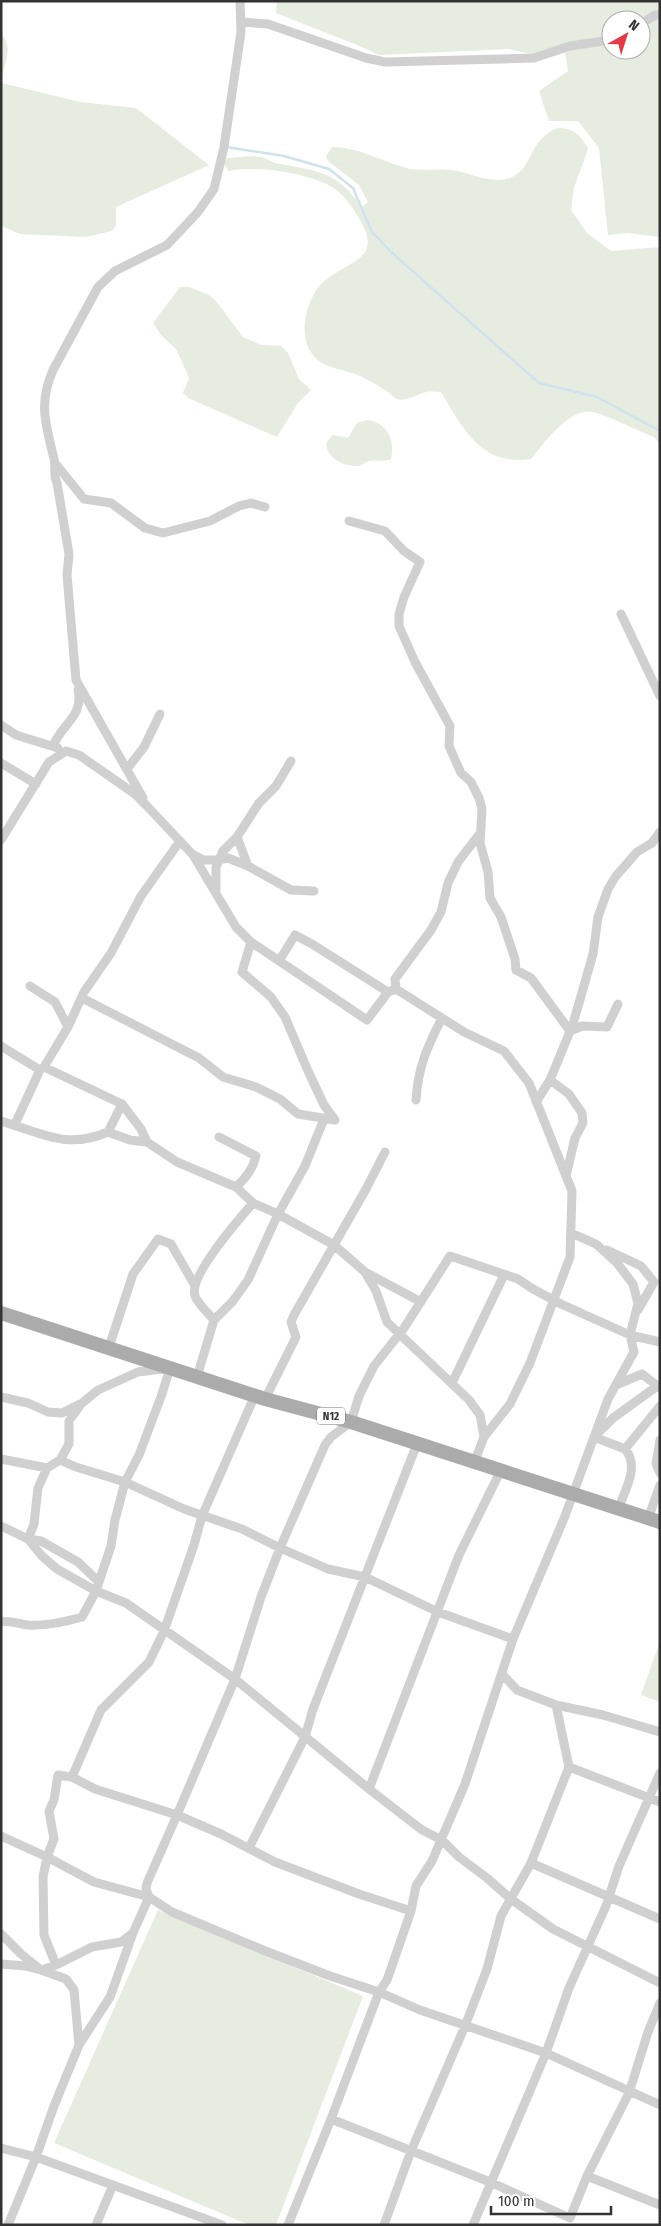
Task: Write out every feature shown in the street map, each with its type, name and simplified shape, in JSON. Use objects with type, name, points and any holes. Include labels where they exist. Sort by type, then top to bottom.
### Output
[{"type":"main road","name":"N12","points":[[1,1313],[260,1397],[351,1422],[500,1472],[573,1493],[654,1520]]},
{"type":"street","points":[[53,746],[57,735],[78,711],[80,701],[76,680],[67,575],[69,554],[55,477],[55,463],[44,416],[43,404],[50,376],[80,317],[98,287],[115,271],[167,245],[198,212],[214,189],[224,147],[242,22],[240,1]]},
{"type":"street","points":[[242,22],[268,24],[366,58],[385,62],[534,58],[570,46],[601,41]]},
{"type":"street","points":[[55,463],[84,499],[111,503],[145,528],[162,533],[210,522],[239,506],[251,503],[265,507]]},
{"type":"street","points":[[349,521],[385,531],[404,551],[420,562],[404,596],[399,614],[399,626],[450,726],[450,746],[461,773],[472,782],[476,789],[482,809],[481,852],[488,872],[490,898],[501,917],[515,959],[516,970],[531,978],[570,1031]]},
{"type":"street","points":[[621,614],[660,696]]},
{"type":"street","points":[[76,680],[146,805]]},
{"type":"street","points":[[127,769],[144,747],[160,714]]},
{"type":"street","points":[[1,725],[16,735],[79,755],[135,794],[193,855],[236,927],[251,942],[367,1020],[392,990],[395,979],[431,930],[441,912],[448,883],[455,868],[481,832]]},
{"type":"street","points":[[1,840],[4,829],[49,762],[66,751]]},
{"type":"street","points":[[216,891],[216,867],[223,851],[237,837],[259,804],[276,786],[291,760]]},
{"type":"street","points":[[1,763],[36,784]]},
{"type":"street","points":[[536,1102],[550,1080],[570,1031],[593,954],[598,918],[608,889],[616,876],[637,852],[652,843],[660,832]]},
{"type":"street","points":[[237,837],[248,866]]},
{"type":"street","points":[[15,1124],[42,1069],[68,1027],[82,998],[111,952],[141,896],[180,841]]},
{"type":"street","points":[[193,855],[203,860],[228,858],[248,866],[291,890],[314,891]]},
{"type":"street","points":[[279,961],[295,935],[464,1032],[504,1051],[529,1083],[572,1191],[570,1257],[530,1363],[510,1404],[484,1437],[474,1463]]},
{"type":"street","points":[[82,998],[199,1058],[223,1077],[256,1087],[280,1099],[298,1114],[335,1120],[324,1105],[285,1017],[272,996],[242,972],[251,942]]},
{"type":"street","points":[[30,986],[55,1002],[68,1027]]},
{"type":"street","points":[[570,1031],[582,1026],[607,1027],[618,1004]]},
{"type":"street","points":[[416,1100],[418,1079],[425,1052],[442,1018]]},
{"type":"street","points":[[1,1046],[42,1069],[122,1104],[141,1129],[148,1142],[176,1162],[236,1187],[253,1203],[278,1214],[334,1245],[365,1272],[421,1302]]},
{"type":"street","points":[[550,1080],[569,1094],[582,1113],[583,1123],[575,1138],[566,1176]]},
{"type":"street","points":[[1,1122],[15,1124],[53,1139],[72,1141],[91,1139],[108,1132],[122,1104]]},
{"type":"street","points":[[197,1377],[214,1320],[233,1300],[248,1280],[278,1214],[305,1166],[324,1119]]},
{"type":"street","points":[[108,1132],[130,1140],[148,1142]]},
{"type":"street","points":[[219,1137],[256,1156],[244,1180],[236,1187]]},
{"type":"street","points":[[72,1777],[101,1710],[149,1662],[164,1631],[194,1545],[202,1516],[260,1397],[296,1337],[291,1322],[294,1315],[385,1152]]},
{"type":"street","points":[[194,1284],[215,1251],[253,1203]]},
{"type":"street","points":[[570,1233],[640,1266],[654,1282],[635,1314]]},
{"type":"street","points":[[109,1347],[132,1274],[158,1239],[170,1244],[194,1284],[195,1296],[214,1320]]},
{"type":"street","points":[[288,2225],[332,2119],[379,1992],[387,1980],[411,1911],[416,1886],[432,1862],[465,1784],[513,1639],[565,1516],[608,1399],[634,1352],[630,1335],[638,1303],[632,1284],[617,1262],[596,1244]]},
{"type":"street","points":[[1,2222],[8,2225],[79,2045],[110,1997],[133,1933],[149,1897],[146,1889],[147,1883],[235,1679],[261,1597],[280,1548],[325,1445],[331,1437],[351,1422],[359,1396],[374,1366],[383,1352],[400,1335],[450,1256],[518,1278],[553,1299],[630,1335],[660,1342]]},
{"type":"street","points":[[365,1272],[376,1291],[387,1322],[452,1383],[480,1414],[484,1437]]},
{"type":"street","points":[[452,1383],[504,1275]]},
{"type":"street","points":[[1,1397],[28,1403],[48,1412],[62,1413],[80,1404],[98,1390],[138,1372],[170,1368],[139,1456],[125,1482],[115,1520],[111,1546],[97,1587],[82,1617],[66,1622],[28,1625],[1,1622]]},
{"type":"street","points":[[594,1437],[613,1418],[658,1388],[642,1374],[616,1385]]},
{"type":"street","points":[[28,1539],[34,1524],[38,1488],[47,1468],[60,1460],[69,1444],[69,1421],[80,1404]]},
{"type":"street","points":[[625,1449],[660,1406]]},
{"type":"street","points":[[594,1437],[625,1449],[631,1456],[633,1468],[618,1509]]},
{"type":"street","points":[[660,1440],[656,1464],[660,1473]]},
{"type":"street","points":[[249,1848],[305,1737],[313,1709],[416,1444]]},
{"type":"street","points":[[1,1459],[47,1468]]},
{"type":"street","points":[[60,1460],[76,1467],[125,1482],[202,1516],[242,1530],[328,1569],[365,1578],[438,1612],[513,1639]]},
{"type":"street","points":[[369,1789],[459,1555],[500,1472]]},
{"type":"street","points":[[654,1520],[660,1485]]},
{"type":"street","points":[[1,1526],[28,1539],[41,1541],[78,1562],[97,1587]]},
{"type":"street","points":[[28,1539],[42,1556],[57,1569],[97,1587],[126,1603],[235,1679],[369,1789],[422,1830],[442,1840],[459,1857],[487,1878],[511,1900],[553,1929],[660,1983]]},
{"type":"street","points":[[502,1674],[517,1690],[556,1706],[603,1715],[660,1732]]},
{"type":"street","points":[[384,2225],[411,2151],[465,2026],[486,1969],[502,1916],[532,1863],[569,1767],[556,1706]]},
{"type":"street","points":[[569,1767],[660,1802]]},
{"type":"street","points":[[473,2225],[546,2053],[569,1988],[606,1906],[619,1866],[660,1773]]},
{"type":"street","points":[[56,1966],[44,1935],[43,1877],[47,1857],[54,1839],[49,1811],[54,1800],[58,1775],[72,1777],[95,1789],[177,1815],[275,1862],[359,1894],[411,1911]]},
{"type":"street","points":[[1,1836],[47,1857],[94,1882],[149,1897],[172,1912],[263,1950],[330,1976],[379,1992],[420,2010],[546,2053],[629,2093],[660,2105]]},
{"type":"street","points":[[532,1863],[660,1919]]},
{"type":"street","points":[[41,1970],[56,1966],[92,1947],[121,1942],[133,1933]]},
{"type":"street","points":[[1,1934],[41,1970]]},
{"type":"street","points":[[1,1964],[25,1966],[66,1979],[74,1990],[79,2045]]},
{"type":"street","points":[[332,2119],[490,2182],[569,2221],[587,2176],[629,2093],[648,2032],[660,2003]]},
{"type":"street","points":[[1,2148],[36,2157],[222,2225]]},
{"type":"street","points":[[587,2176],[660,2205]]},
{"type":"street","points":[[96,2225],[113,2185]]},
{"type":"shaded area","points":[[277,1],[660,1],[660,237],[628,233],[608,235],[599,148],[578,121],[549,121],[539,91],[568,71],[564,45],[535,55],[509,49],[379,55],[276,13]]},
{"type":"shaded area","points":[[1,34],[5,40],[8,52],[2,83],[80,102],[136,108],[209,165],[116,207],[116,225],[112,231],[86,237],[20,234],[1,226]]},
{"type":"shaded area","points":[[557,128],[568,129],[576,133],[588,149],[574,188],[571,210],[587,233],[611,251],[660,247],[660,444],[654,437],[616,420],[593,412],[584,412],[567,420],[531,459],[514,460],[499,457],[486,451],[466,431],[441,392],[426,392],[400,400],[363,377],[322,363],[314,356],[305,339],[305,318],[312,298],[322,283],[363,255],[368,242],[363,225],[344,197],[332,187],[322,182],[296,174],[267,170],[240,169],[229,171],[223,163],[227,158],[257,156],[277,163],[316,171],[344,186],[362,207],[368,202],[359,185],[328,161],[326,156],[332,147],[351,149],[411,169],[451,170],[497,180],[512,177],[519,173],[541,140]]},
{"type":"shaded area","points":[[180,287],[189,287],[209,295],[216,301],[243,337],[261,345],[281,346],[288,353],[299,379],[311,390],[298,403],[277,437],[188,398],[183,393],[189,378],[188,375],[176,349],[161,335],[153,323]]},
{"type":"shaded area","points":[[367,420],[380,425],[388,433],[392,445],[391,459],[369,461],[358,466],[347,465],[337,461],[329,453],[326,443],[333,435],[348,438],[357,423]]},
{"type":"shaded area","points":[[660,1641],[660,1702],[641,1695]]},
{"type":"shaded area","points":[[158,1910],[363,1996],[276,2225],[249,2225],[54,2143]]},
{"type":"waterway","points":[[226,147],[284,156],[329,169],[353,188],[372,232],[391,252],[539,383],[597,397],[660,431]]}]
